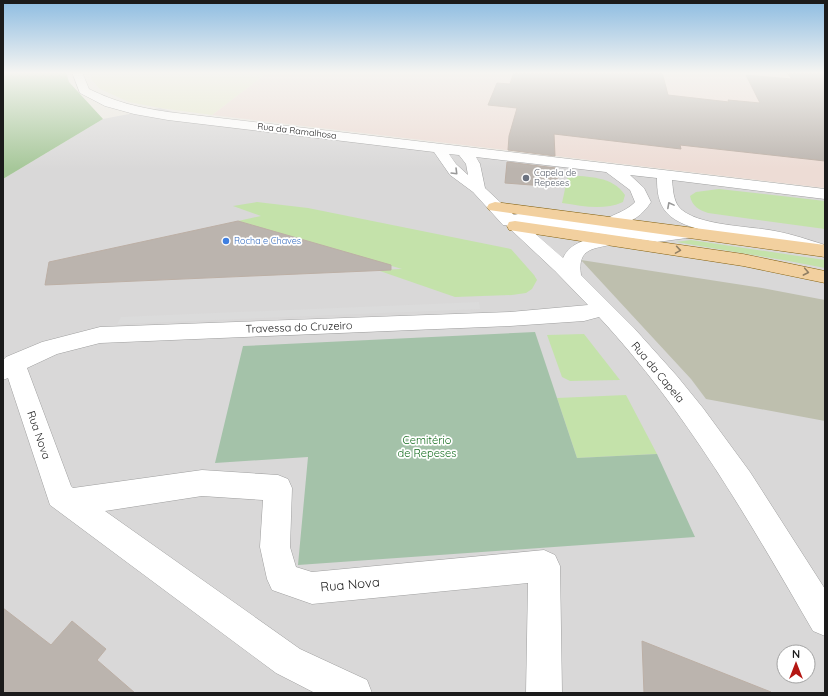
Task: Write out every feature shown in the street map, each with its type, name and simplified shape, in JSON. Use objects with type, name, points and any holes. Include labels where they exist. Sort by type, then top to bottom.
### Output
[{"type":"main road","points":[[507,218],[612,222],[825,251]]},
{"type":"main road","points":[[507,218],[608,240],[743,260],[825,277]]},
{"type":"street","name":"Rua da Ramalhosa","points":[[114,104],[134,110],[168,116],[825,194]]},
{"type":"street","name":"Rua da Capela","points":[[440,149],[452,171],[478,189],[507,218],[572,277],[644,353],[700,424],[756,507],[825,619]]},
{"type":"street","points":[[462,151],[471,160],[475,170],[478,189]]},
{"type":"street","points":[[610,168],[637,189],[642,196],[643,202],[638,211],[628,217],[612,222]]},
{"type":"street","points":[[664,175],[668,202],[674,211],[682,217],[699,224],[774,236],[800,242],[825,251]]},
{"type":"street","points":[[507,218],[522,218],[657,237],[688,233]]},
{"type":"street","points":[[572,277],[570,266],[571,257],[576,250],[586,245],[608,240]]},
{"type":"street","name":"Travessa do Cruzeiro","points":[[9,367],[47,349],[67,342],[100,335],[510,319],[584,314],[602,308]]},
{"type":"street","name":"Rua Nova","points":[[9,367],[60,495],[288,661],[354,693]]},
{"type":"street","name":"Rua Nova","points":[[70,502],[202,483],[278,488],[275,547],[283,579],[312,588],[544,566],[544,693]]},
{"type":"shaded area","points":[[142,104],[226,104],[212,115]]},
{"type":"shaded area","points":[[226,104],[825,104],[825,188],[212,115]]},
{"type":"shaded area","points":[[160,108],[203,120],[825,193],[825,693],[3,693],[3,179],[103,119]]},
{"type":"shaded area","points":[[581,260],[762,288],[825,300],[825,421],[706,399],[691,379]]},
{"type":"shaded area","points":[[479,302],[480,309],[117,324],[121,317]]},
{"type":"green space","points":[[3,104],[90,104],[103,119],[3,179]]},
{"type":"green space","points":[[568,175],[592,177],[614,184],[625,195],[623,202],[615,205],[600,207],[562,203]]},
{"type":"green space","points":[[719,189],[825,201],[825,229],[708,213],[696,207],[692,202],[690,196],[696,192]]},
{"type":"green space","points":[[257,202],[308,208],[511,249],[537,280],[532,289],[526,293],[512,295],[455,297],[377,270],[402,269],[238,221],[261,216],[233,206]]},
{"type":"green space","points":[[691,240],[825,260],[825,268],[676,242]]},
{"type":"green space","name":"Cemitério de Repeses","points":[[535,332],[577,458],[657,454],[695,537],[298,565],[308,457],[215,463],[243,346]]},
{"type":"green space","points":[[584,334],[620,380],[570,381],[562,377],[547,335]]},
{"type":"green space","points":[[626,395],[657,454],[577,458],[557,398]]},
{"type":"building","points":[[825,104],[825,161],[680,145],[681,149],[554,134],[555,156],[508,150],[509,136],[517,108],[488,105]]},
{"type":"building","name":"Capela de Repeses","points":[[507,162],[556,168],[558,187],[505,183]]},
{"type":"building","name":"Rocha e Chaves","points":[[238,221],[391,265],[391,270],[45,285],[49,262]]},
{"type":"building","points":[[3,608],[51,645],[72,621],[106,649],[97,660],[135,693],[3,693]]},
{"type":"building","points":[[642,641],[771,692],[644,693]]},
{"type":"place","name":"Capela de Repeses","points":[[526,178]]},
{"type":"place","name":"Rocha e Chaves","points":[[226,241]]}]
